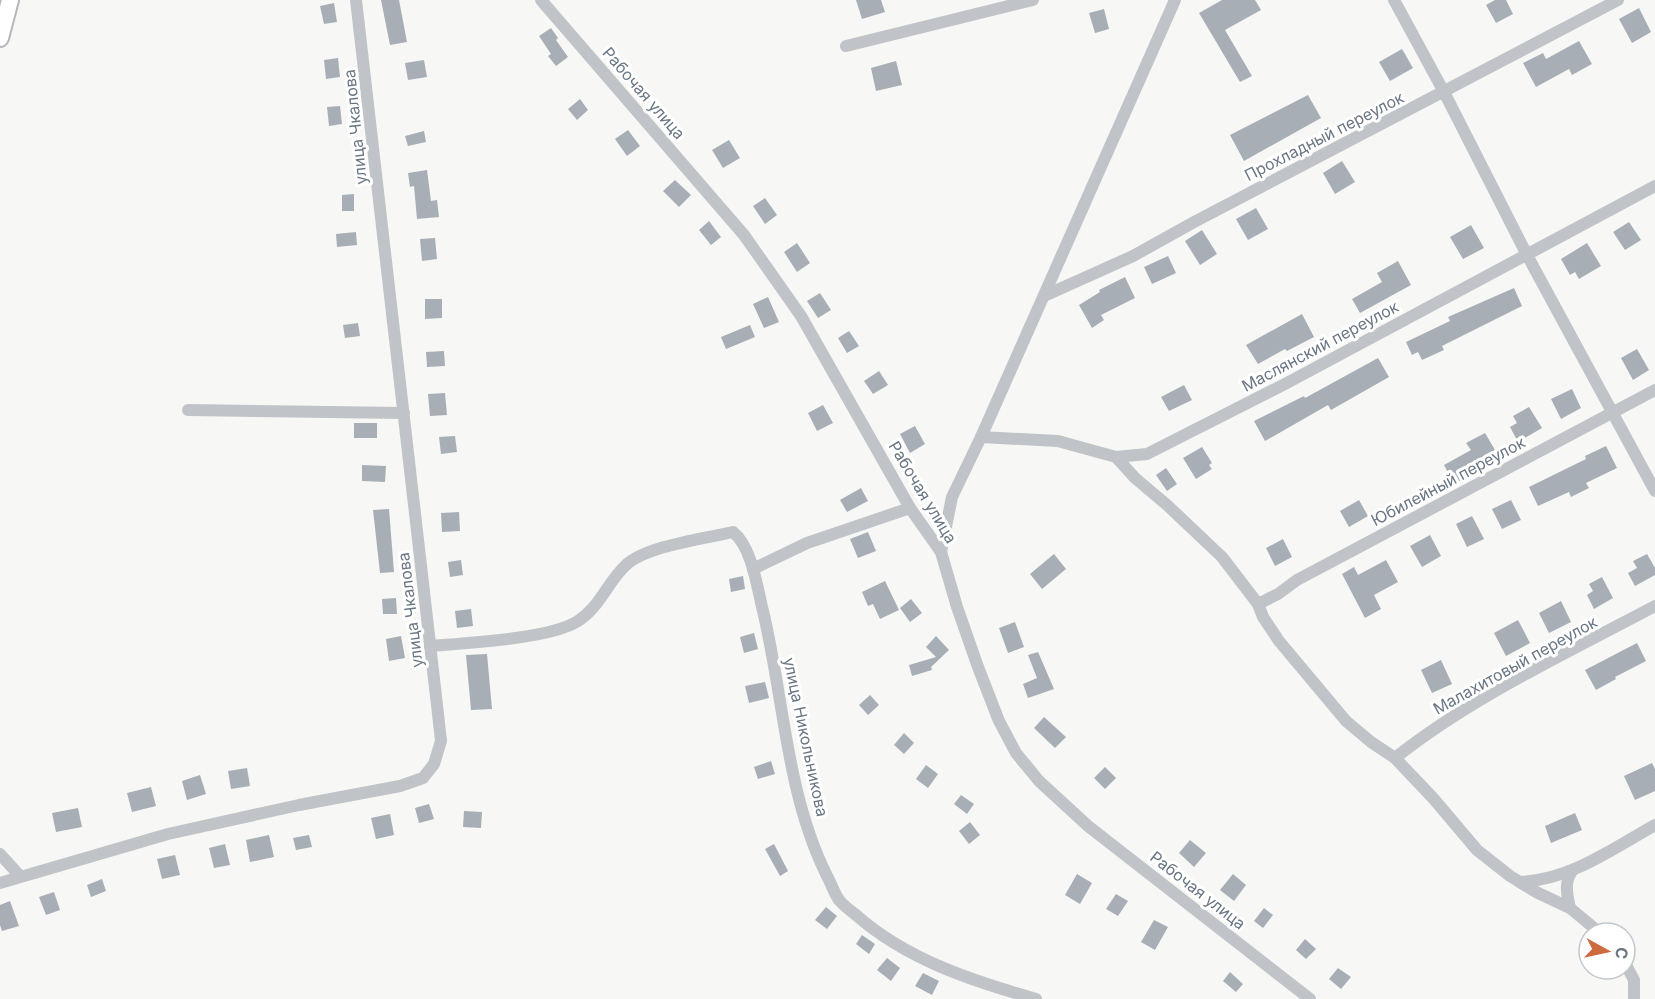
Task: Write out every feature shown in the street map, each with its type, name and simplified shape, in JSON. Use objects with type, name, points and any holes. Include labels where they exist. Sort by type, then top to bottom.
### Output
[{"type":"main road","points":[[0,38],[10,0]]},
{"type":"street","name":"улица Чкалова","points":[[0,883],[168,834],[299,805],[400,786],[423,778],[434,764],[441,741],[356,0]]},
{"type":"street","name":"Рабочая улица","points":[[541,0],[744,236],[801,316],[910,508],[941,552],[957,607],[999,721],[1016,753],[1039,781],[1088,826],[1310,999]]},
{"type":"street","points":[[846,46],[1033,0]]},
{"type":"street","points":[[941,552],[952,497],[981,437],[1175,0]]},
{"type":"street","points":[[1394,0],[1527,255],[1655,491]]},
{"type":"street","name":"Прохладный переулок","points":[[1044,296],[1133,256],[1618,0]]},
{"type":"street","name":"Маслянский переулок","points":[[981,437],[1058,441],[1116,457],[1147,453],[1285,384],[1655,186]]},
{"type":"street","name":"Юбилейный переулок","points":[[1257,604],[1278,594],[1297,580],[1655,390]]},
{"type":"street","points":[[188,410],[404,413]]},
{"type":"street","points":[[1116,457],[1135,478],[1222,557],[1257,604],[1279,641],[1346,721],[1395,758],[1477,850],[1520,882],[1570,908],[1586,921]]},
{"type":"street","points":[[753,569],[807,543],[910,508]]},
{"type":"street","name":"улица Никольникова","points":[[430,646],[556,631],[577,622],[592,611],[612,580],[626,564],[642,553],[733,532],[742,539],[753,569],[802,808],[819,860],[839,900],[870,928],[908,952],[950,971],[1036,999]]},
{"type":"street","name":"Малахитовый переулок","points":[[1395,758],[1427,733],[1498,690],[1655,606]]},
{"type":"street","points":[[1520,882],[1534,881],[1572,871],[1655,825]]},
{"type":"street","points":[[0,854],[20,876]]},
{"type":"street","points":[[1570,908],[1566,894],[1567,879],[1572,871]]},
{"type":"street","points":[[1634,981],[1634,999]]},
{"type":"building","points":[[381,0],[399,0],[407,42],[390,45]]},
{"type":"building","points":[[856,0],[881,0],[885,12],[862,19]]},
{"type":"building","points":[[1222,0],[1255,0],[1261,10],[1225,30],[1252,76],[1240,82],[1199,13]]},
{"type":"building","points":[[1495,0],[1506,0],[1513,14],[1496,23],[1486,5]]},
{"type":"building","points":[[334,3],[337,22],[324,24],[320,6]]},
{"type":"building","points":[[1639,8],[1651,32],[1632,43],[1619,19]]},
{"type":"building","points":[[1104,9],[1109,29],[1095,33],[1089,13]]},
{"type":"building","points":[[551,28],[568,57],[556,66],[548,56],[551,54],[539,36]]},
{"type":"building","points":[[1579,41],[1592,64],[1572,75],[1569,69],[1536,87],[1523,63],[1543,53],[1546,59]]},
{"type":"building","points":[[1402,49],[1413,68],[1390,81],[1379,62]]},
{"type":"building","points":[[338,58],[340,77],[326,79],[324,60]]},
{"type":"building","points":[[424,60],[427,77],[408,80],[405,63]]},
{"type":"building","points":[[896,61],[902,85],[876,91],[871,68]]},
{"type":"building","points":[[1308,95],[1321,118],[1244,161],[1230,135]]},
{"type":"building","points":[[580,99],[588,110],[577,120],[568,109]]},
{"type":"building","points":[[340,106],[342,124],[329,126],[327,107]]},
{"type":"building","points":[[628,130],[640,146],[627,156],[615,139]]},
{"type":"building","points":[[424,131],[426,142],[408,146],[405,136]]},
{"type":"building","points":[[729,140],[740,158],[723,168],[712,150]]},
{"type":"building","points":[[1342,161],[1355,182],[1335,194],[1323,173]]},
{"type":"building","points":[[427,170],[431,201],[437,200],[439,217],[417,219],[414,186],[410,187],[408,173]]},
{"type":"building","points":[[675,180],[691,195],[679,207],[663,191]]},
{"type":"building","points":[[354,194],[354,211],[342,211],[342,195]]},
{"type":"building","points":[[765,198],[777,215],[765,224],[753,206]]},
{"type":"building","points":[[1256,208],[1268,229],[1248,240],[1236,219]]},
{"type":"building","points":[[709,221],[721,237],[711,245],[699,230]]},
{"type":"building","points":[[1629,222],[1641,240],[1625,250],[1613,232]]},
{"type":"building","points":[[1471,225],[1484,248],[1463,259],[1450,237]]},
{"type":"building","points":[[1202,230],[1217,254],[1200,265],[1185,241]]},
{"type":"building","points":[[356,232],[357,245],[337,247],[336,234]]},
{"type":"building","points":[[435,238],[437,259],[422,261],[420,239]]},
{"type":"building","points":[[797,243],[810,263],[797,272],[784,252]]},
{"type":"building","points":[[1587,243],[1601,266],[1579,279],[1575,272],[1570,275],[1561,259]]},
{"type":"building","points":[[1168,256],[1176,273],[1152,284],[1144,267]]},
{"type":"building","points":[[1398,261],[1411,285],[1360,313],[1352,299],[1382,282],[1377,273]]},
{"type":"building","points":[[1125,277],[1135,298],[1101,315],[1104,320],[1092,328],[1079,305],[1100,292],[1099,290]]},
{"type":"building","points":[[1514,288],[1522,306],[1442,346],[1444,350],[1422,360],[1418,352],[1412,355],[1406,342],[1450,321],[1448,317]]},
{"type":"building","points":[[820,293],[831,310],[818,318],[807,301]]},
{"type":"building","points":[[768,297],[779,322],[764,328],[753,304]]},
{"type":"building","points":[[425,299],[442,299],[442,318],[425,319]]},
{"type":"building","points":[[1302,314],[1314,337],[1258,364],[1246,345]]},
{"type":"building","points":[[358,323],[360,336],[345,338],[343,325]]},
{"type":"building","points":[[750,325],[755,337],[726,349],[721,337]]},
{"type":"building","points":[[849,331],[859,346],[847,353],[838,338]]},
{"type":"building","points":[[1637,349],[1649,370],[1633,380],[1621,358]]},
{"type":"building","points":[[444,351],[445,366],[427,367],[426,352]]},
{"type":"building","points":[[1378,358],[1389,377],[1331,410],[1328,405],[1265,441],[1254,421],[1304,396],[1305,398]]},
{"type":"building","points":[[879,371],[888,385],[873,394],[864,381]]},
{"type":"building","points":[[1184,385],[1192,400],[1169,411],[1161,397]]},
{"type":"building","points":[[1572,389],[1581,408],[1561,419],[1551,399]]},
{"type":"building","points":[[445,393],[447,415],[430,416],[428,394]]},
{"type":"building","points":[[823,405],[833,423],[817,431],[808,413]]},
{"type":"building","points":[[1529,407],[1542,428],[1518,442],[1510,427],[1517,423],[1513,416]]},
{"type":"building","points":[[354,423],[377,423],[377,438],[354,438]]},
{"type":"building","points":[[915,426],[925,444],[910,453],[900,434]]},
{"type":"building","points":[[1485,433],[1495,450],[1465,466],[1470,475],[1454,484],[1444,465],[1471,450],[1466,443]]},
{"type":"building","points":[[455,436],[457,452],[441,454],[439,437]]},
{"type":"building","points":[[1606,446],[1617,468],[1586,483],[1589,488],[1571,497],[1569,492],[1538,506],[1529,487],[1586,459],[1585,456]]},
{"type":"building","points":[[1202,447],[1212,463],[1209,465],[1212,469],[1196,479],[1183,458]]},
{"type":"building","points":[[362,465],[386,466],[385,482],[362,481]]},
{"type":"building","points":[[1166,468],[1177,484],[1167,491],[1156,475]]},
{"type":"building","points":[[861,488],[868,501],[847,512],[840,500]]},
{"type":"building","points":[[1359,500],[1368,516],[1349,527],[1340,511]]},
{"type":"building","points":[[1511,500],[1521,520],[1502,529],[1492,509]]},
{"type":"building","points":[[389,509],[394,572],[380,573],[373,510]]},
{"type":"building","points":[[459,512],[460,531],[442,532],[441,513]]},
{"type":"building","points":[[1472,516],[1484,539],[1467,547],[1456,524]]},
{"type":"building","points":[[868,532],[876,551],[858,558],[850,539]]},
{"type":"building","points":[[1430,535],[1441,556],[1422,567],[1410,546]]},
{"type":"building","points":[[1283,539],[1292,557],[1275,566],[1266,548]]},
{"type":"building","points":[[1054,554],[1066,569],[1042,589],[1030,574]]},
{"type":"building","points":[[1647,554],[1655,568],[1655,575],[1635,586],[1628,573],[1637,568],[1633,561]]},
{"type":"building","points":[[461,560],[463,575],[450,577],[448,562]]},
{"type":"building","points":[[1386,560],[1398,582],[1374,595],[1381,609],[1365,618],[1342,574],[1354,567],[1358,575]]},
{"type":"building","points":[[743,576],[745,589],[731,592],[729,579]]},
{"type":"building","points":[[1602,577],[1613,598],[1594,609],[1587,595],[1593,591],[1589,584]]},
{"type":"building","points":[[885,581],[899,610],[880,619],[873,604],[868,606],[862,592]]},
{"type":"building","points":[[396,598],[397,614],[383,614],[382,599]]},
{"type":"building","points":[[911,599],[922,613],[910,622],[900,608]]},
{"type":"building","points":[[1561,601],[1571,622],[1549,633],[1539,613]]},
{"type":"building","points":[[471,609],[473,626],[457,628],[455,611]]},
{"type":"building","points":[[1518,620],[1530,643],[1506,656],[1494,633]]},
{"type":"building","points":[[1015,622],[1024,647],[1008,653],[999,628]]},
{"type":"building","points":[[754,633],[758,649],[744,653],[740,637]]},
{"type":"building","points":[[401,636],[405,658],[389,661],[386,639]]},
{"type":"building","points":[[936,636],[949,650],[931,667],[932,670],[912,676],[909,665],[936,657],[926,647]]},
{"type":"building","points":[[1637,643],[1646,661],[1596,690],[1585,670]]},
{"type":"building","points":[[1038,652],[1054,689],[1028,698],[1023,684],[1037,678],[1028,655]]},
{"type":"building","points":[[487,654],[492,709],[471,710],[466,655]]},
{"type":"building","points":[[1441,660],[1452,684],[1432,693],[1421,670]]},
{"type":"building","points":[[765,682],[769,698],[749,703],[745,686]]},
{"type":"building","points":[[870,695],[879,705],[868,715],[859,705]]},
{"type":"building","points":[[1044,717],[1066,737],[1055,748],[1034,728]]},
{"type":"building","points":[[904,733],[914,743],[904,754],[894,745]]},
{"type":"building","points":[[771,761],[775,774],[758,779],[754,767]]},
{"type":"building","points":[[1652,763],[1655,769],[1655,791],[1635,800],[1624,776]]},
{"type":"building","points":[[926,765],[938,774],[928,788],[916,779]]},
{"type":"building","points":[[1105,767],[1116,778],[1105,789],[1094,778]]},
{"type":"building","points":[[247,768],[250,786],[231,789],[228,771]]},
{"type":"building","points":[[200,775],[206,794],[187,800],[182,781]]},
{"type":"building","points":[[151,787],[156,806],[132,812],[127,793]]},
{"type":"building","points":[[961,795],[974,804],[967,814],[954,804]]},
{"type":"building","points":[[429,804],[434,819],[419,823],[415,808]]},
{"type":"building","points":[[78,808],[82,827],[56,832],[52,813]]},
{"type":"building","points":[[464,811],[482,812],[481,828],[463,827]]},
{"type":"building","points":[[1575,813],[1582,830],[1551,843],[1545,826]]},
{"type":"building","points":[[390,814],[394,835],[376,839],[371,818]]},
{"type":"building","points":[[970,822],[980,835],[969,844],[959,831]]},
{"type":"building","points":[[269,835],[274,857],[250,862],[246,840]]},
{"type":"building","points":[[309,835],[312,847],[296,850],[293,838]]},
{"type":"building","points":[[1190,840],[1206,853],[1194,867],[1179,853]]},
{"type":"building","points":[[225,844],[230,865],[214,868],[209,848]]},
{"type":"building","points":[[774,844],[788,871],[780,876],[765,849]]},
{"type":"building","points":[[175,855],[180,875],[162,879],[157,859]]},
{"type":"building","points":[[1077,874],[1092,883],[1080,904],[1065,895]]},
{"type":"building","points":[[1233,874],[1246,885],[1234,901],[1220,890]]},
{"type":"building","points":[[102,879],[106,891],[91,897],[87,885]]},
{"type":"building","points":[[54,892],[60,910],[46,915],[39,897]]},
{"type":"building","points":[[1116,894],[1128,901],[1118,916],[1106,909]]},
{"type":"building","points":[[10,901],[19,926],[2,931],[0,905]]},
{"type":"building","points":[[826,907],[837,916],[827,929],[815,920]]},
{"type":"building","points":[[1264,908],[1273,915],[1263,928],[1254,921]]},
{"type":"building","points":[[1154,920],[1168,927],[1155,950],[1141,942]]},
{"type":"building","points":[[862,935],[875,944],[869,954],[856,944]]},
{"type":"building","points":[[1305,939],[1316,949],[1306,959],[1296,950]]},
{"type":"building","points":[[887,958],[900,968],[891,981],[877,970]]},
{"type":"building","points":[[1338,968],[1351,977],[1341,989],[1329,979]]},
{"type":"building","points":[[1230,972],[1243,984],[1236,992],[1223,981]]},
{"type":"building","points":[[923,973],[939,981],[932,995],[915,986]]}]
